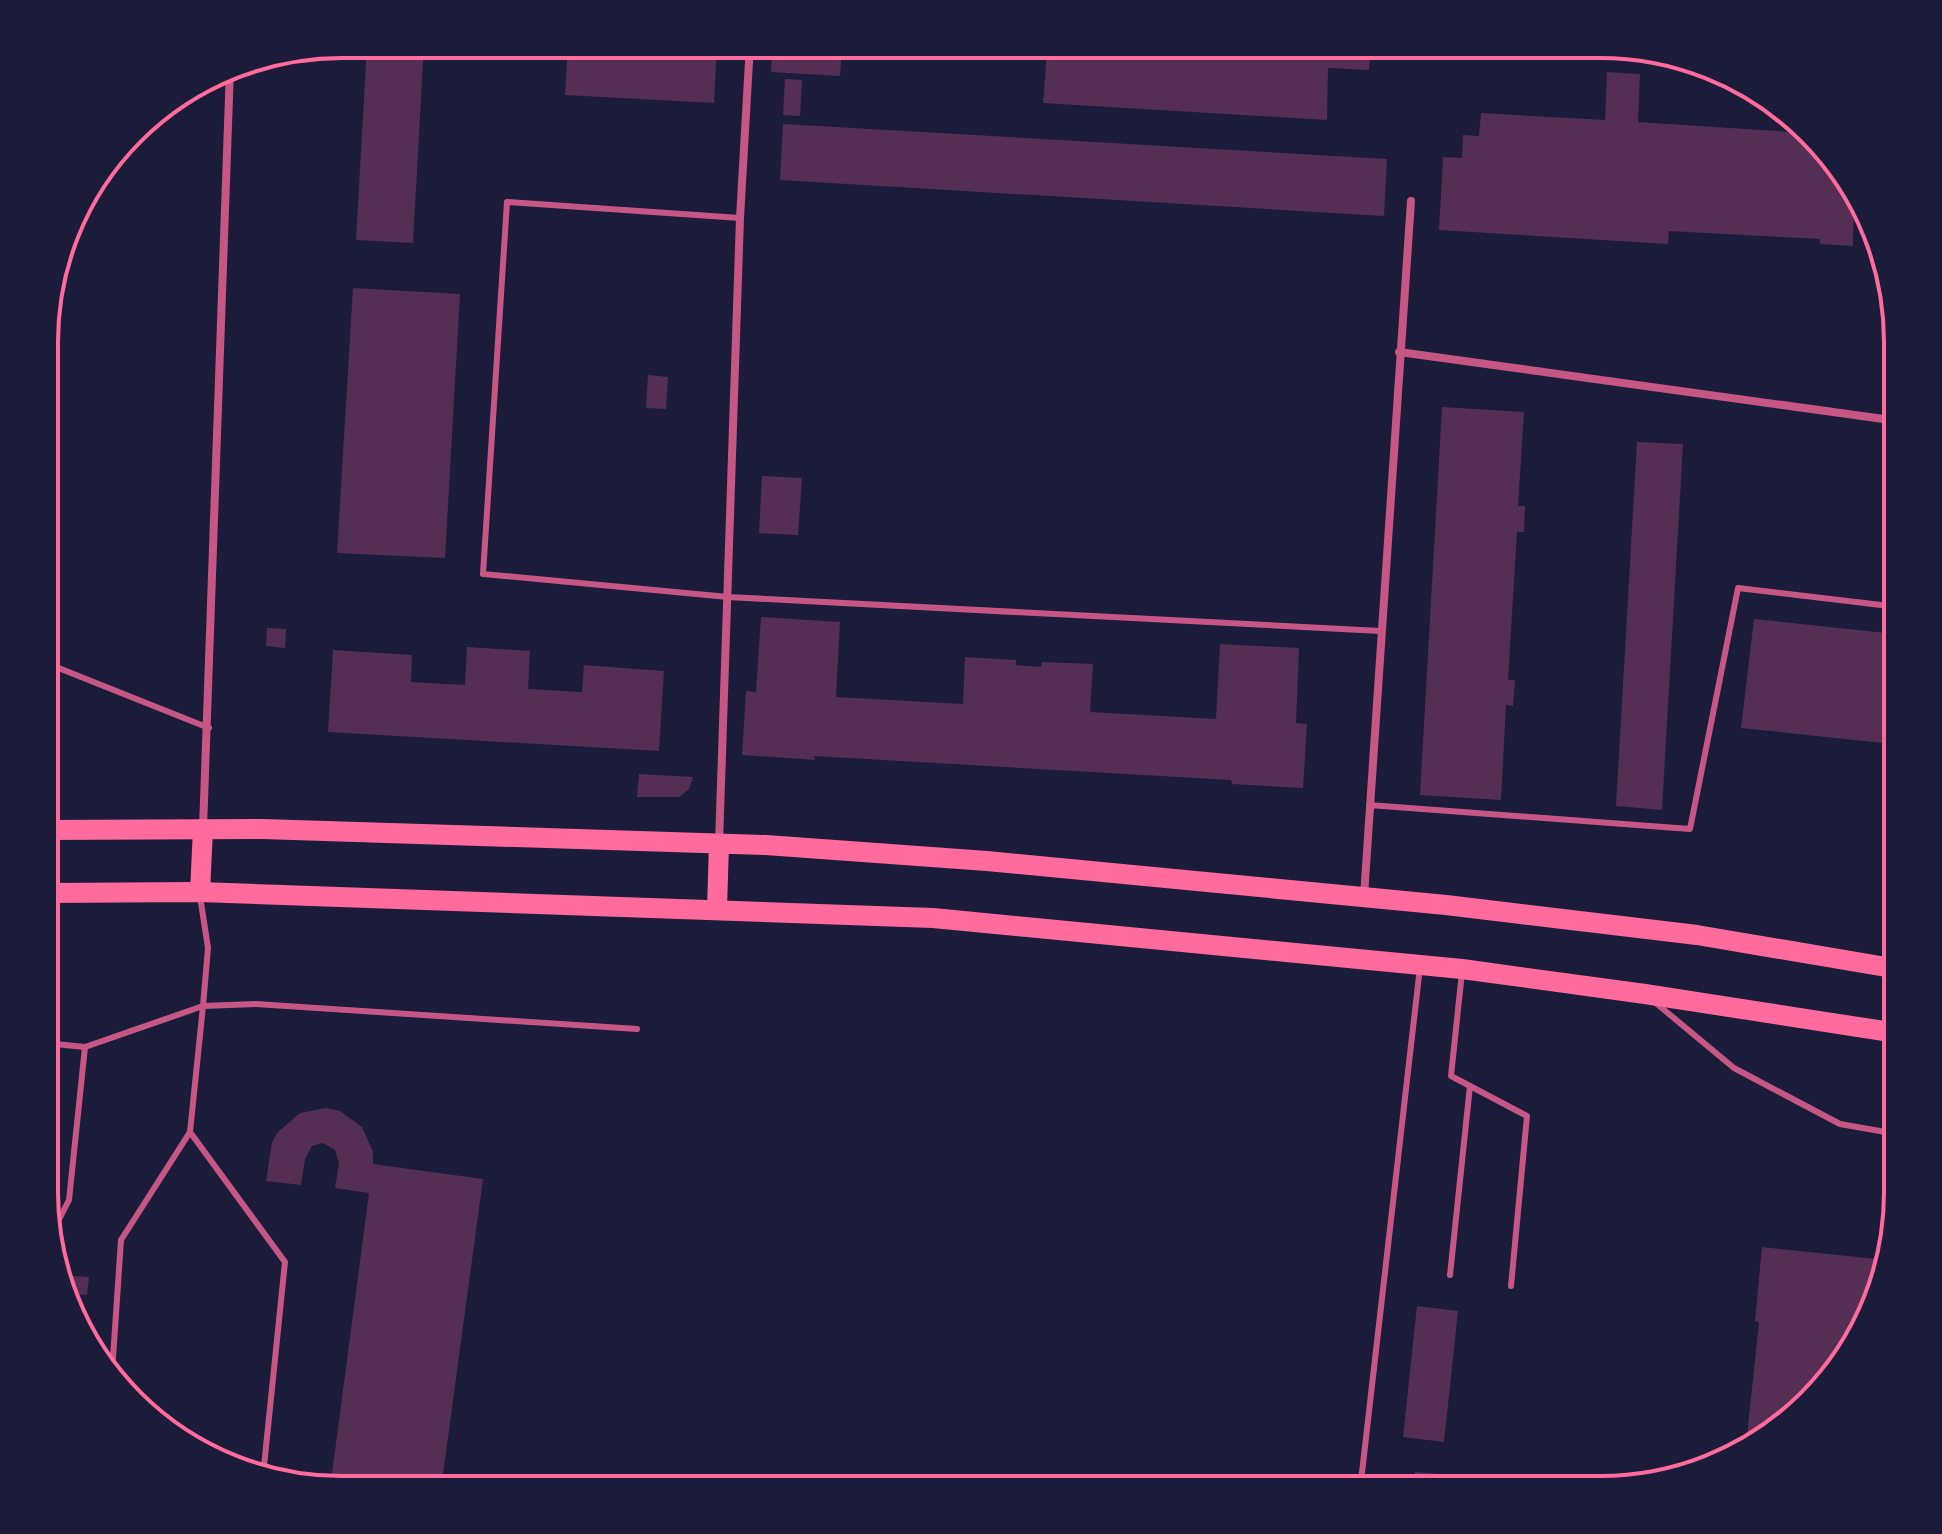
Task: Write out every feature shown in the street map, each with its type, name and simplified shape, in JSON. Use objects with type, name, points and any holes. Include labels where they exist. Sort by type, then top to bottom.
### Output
[{"type":"main road","points":[[200,892],[203,829]]},
{"type":"main road","points":[[59,830],[278,829],[719,844],[987,861],[1364,896],[1697,935],[1883,967]]},
{"type":"main road","points":[[717,909],[719,844]]},
{"type":"main road","points":[[59,893],[200,892],[933,918],[1420,964],[1645,994],[1883,1031]]},
{"type":"street","points":[[719,844],[740,218],[749,58]]},
{"type":"street","points":[[203,829],[209,728],[230,81]]},
{"type":"street","points":[[1364,896],[1411,201]]},
{"type":"street","points":[[1399,352],[1884,419]]},
{"type":"lane","points":[[740,218],[507,202],[483,574],[728,597],[1380,631]]},
{"type":"lane","points":[[1369,805],[1690,829],[1738,588],[1884,605]]},
{"type":"lane","points":[[58,668],[209,728]]},
{"type":"lane","points":[[113,1359],[121,1240],[190,1132],[208,948],[200,892]]},
{"type":"lane","points":[[1362,1476],[1420,964]]},
{"type":"lane","points":[[1462,969],[1451,1076],[1527,1116],[1511,1286]]},
{"type":"lane","points":[[1645,994],[1734,1068],[1840,1124],[1883,1132]]},
{"type":"lane","points":[[59,1044],[85,1047],[203,1006],[256,1004],[637,1029]]},
{"type":"lane","points":[[59,1217],[69,1200],[85,1047]]},
{"type":"lane","points":[[1450,1275],[1470,1086]]},
{"type":"lane","points":[[190,1132],[285,1262],[264,1465]]},
{"type":"building","points":[[366,58],[423,58],[413,243],[356,240]]},
{"type":"building","points":[[567,58],[716,58],[714,103],[565,95]]},
{"type":"building","points":[[771,58],[841,58],[840,76],[771,72]]},
{"type":"building","points":[[1047,59],[1370,59],[1369,70],[1328,68],[1327,120],[1043,103]]},
{"type":"building","points":[[1607,72],[1640,74],[1638,122],[1791,132],[1825,169],[1854,214],[1853,246],[1820,244],[1820,239],[1669,231],[1668,244],[1439,230],[1443,157],[1462,158],[1463,135],[1479,136],[1481,113],[1605,120]]},
{"type":"building","points":[[785,79],[802,80],[800,116],[783,115]]},
{"type":"building","points":[[783,124],[1387,159],[1384,216],[780,180]]},
{"type":"building","points":[[353,288],[460,294],[445,558],[337,553]]},
{"type":"building","points":[[648,375],[668,377],[666,409],[646,408]]},
{"type":"building","points":[[1442,407],[1524,412],[1518,506],[1525,506],[1524,532],[1517,532],[1508,680],[1515,680],[1513,706],[1506,705],[1501,800],[1420,795]]},
{"type":"building","points":[[1637,442],[1683,444],[1662,810],[1616,806]]},
{"type":"building","points":[[762,476],[802,478],[798,535],[759,533]]},
{"type":"building","points":[[761,617],[840,622],[836,697],[963,704],[965,657],[1016,660],[1016,665],[1041,667],[1042,662],[1093,664],[1090,712],[1216,719],[1220,644],[1299,648],[1296,723],[1307,724],[1303,788],[1232,784],[1231,780],[814,756],[815,760],[742,755],[746,691],[756,692]]},
{"type":"building","points":[[1754,619],[1884,633],[1884,752],[1883,743],[1741,728]]},
{"type":"building","points":[[267,628],[286,629],[285,648],[266,646]]},
{"type":"building","points":[[467,647],[530,651],[528,689],[582,692],[584,665],[664,671],[659,751],[328,732],[333,650],[412,655],[411,682],[465,685]]},
{"type":"building","points":[[639,774],[693,777],[689,789],[679,797],[637,797]]},
{"type":"building","points":[[326,1108],[340,1111],[362,1127],[373,1152],[373,1164],[483,1179],[443,1475],[332,1475],[369,1193],[335,1188],[339,1163],[335,1150],[323,1143],[312,1146],[305,1159],[301,1185],[266,1181],[272,1142],[278,1132],[300,1113]]},
{"type":"building","points":[[1762,1247],[1876,1259],[1855,1318],[1836,1350],[1801,1393],[1747,1435],[1759,1322],[1755,1321]]},
{"type":"building","points":[[73,1276],[89,1277],[87,1295],[77,1294]]},
{"type":"building","points":[[1417,1306],[1458,1311],[1444,1442],[1403,1437]]},
{"type":"building","points":[[1415,1472],[1440,1474],[1440,1476],[1415,1476]]}]
